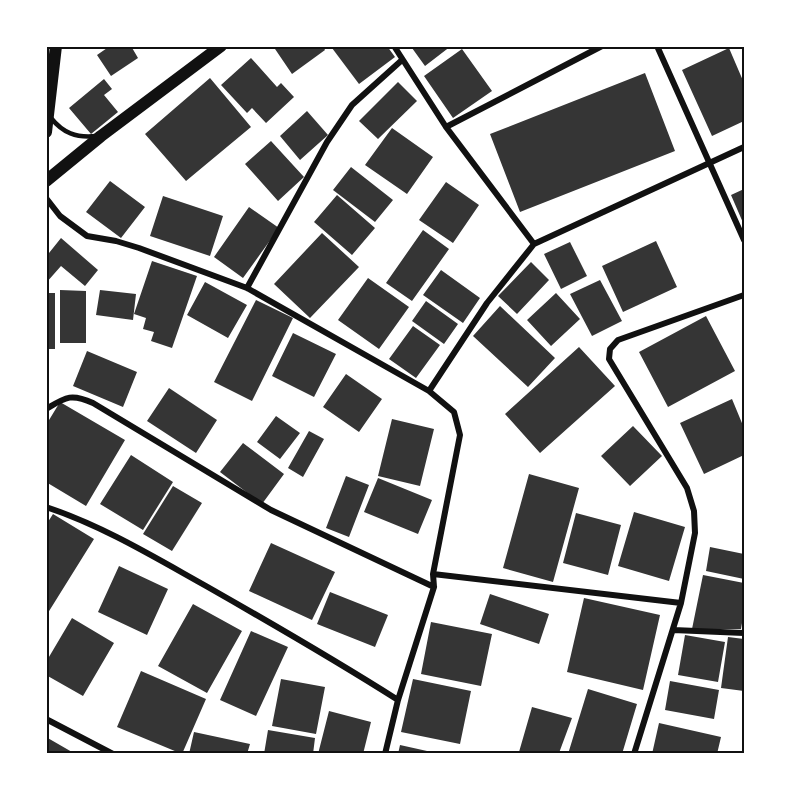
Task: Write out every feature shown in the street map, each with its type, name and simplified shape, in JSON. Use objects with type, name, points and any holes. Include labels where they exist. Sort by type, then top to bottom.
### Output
[{"type":"main road","points":[[46,132],[56,46]]},
{"type":"main road","points":[[46,181],[102,135],[221,46]]},
{"type":"street","points":[[394,46],[446,127],[534,244]]},
{"type":"street","points":[[446,127],[602,46]]},
{"type":"street","points":[[657,46],[744,240]]},
{"type":"street","points":[[247,288],[327,142],[352,105],[402,60]]},
{"type":"street","points":[[429,391],[487,303],[534,244],[744,147]]},
{"type":"street","points":[[46,198],[60,216],[87,236],[131,246],[247,288],[429,391],[454,412],[460,435],[433,574],[434,587],[398,700],[385,753]]},
{"type":"street","points":[[634,753],[681,603],[695,533],[694,511],[687,488],[609,359],[610,349],[618,340],[744,295]]},
{"type":"street","points":[[46,409],[63,399],[79,397],[93,403],[271,510],[434,587]]},
{"type":"street","points":[[46,507],[83,519],[184,574],[322,652],[398,700]]},
{"type":"street","points":[[433,574],[681,603]]},
{"type":"street","points":[[673,630],[744,633]]},
{"type":"street","points":[[46,719],[113,753]]},
{"type":"lane","points":[[48,115],[66,133],[85,138],[102,135]]},
{"type":"building","points":[[110,46],[131,46],[138,58],[111,76],[97,55]]},
{"type":"building","points":[[273,46],[323,46],[325,50],[292,74]]},
{"type":"building","points":[[335,46],[387,46],[395,57],[359,84],[332,48]]},
{"type":"building","points":[[414,46],[451,46],[425,66],[412,48]]},
{"type":"building","points":[[729,48],[744,83],[744,121],[712,136],[682,70]]},
{"type":"building","points":[[462,49],[492,91],[453,118],[424,76]]},
{"type":"building","points":[[251,58],[277,87],[281,83],[294,97],[266,123],[252,108],[247,113],[221,85]]},
{"type":"building","points":[[645,73],[675,151],[520,212],[490,134]]},
{"type":"building","points":[[210,78],[251,127],[186,181],[145,134]]},
{"type":"building","points":[[104,79],[112,89],[104,95],[118,112],[91,134],[69,108]]},
{"type":"building","points":[[398,82],[417,101],[378,139],[359,121]]},
{"type":"building","points":[[307,111],[328,135],[300,160],[280,136]]},
{"type":"building","points":[[392,128],[433,157],[407,194],[365,165]]},
{"type":"building","points":[[271,141],[304,177],[278,201],[245,164]]},
{"type":"building","points":[[351,167],[393,200],[375,222],[333,190]]},
{"type":"building","points":[[110,181],[145,207],[121,238],[86,212]]},
{"type":"building","points":[[446,182],[479,205],[453,243],[419,220]]},
{"type":"building","points":[[744,189],[744,225],[731,195]]},
{"type":"building","points":[[337,195],[375,228],[352,255],[314,222]]},
{"type":"building","points":[[163,196],[223,216],[210,256],[150,236]]},
{"type":"building","points":[[249,207],[279,228],[243,278],[214,257]]},
{"type":"building","points":[[423,230],[449,249],[412,301],[386,283]]},
{"type":"building","points":[[322,233],[359,267],[310,318],[274,284]]},
{"type":"building","points":[[61,238],[98,270],[85,286],[61,266],[46,283],[46,251],[49,253]]},
{"type":"building","points":[[656,241],[677,287],[623,312],[602,266]]},
{"type":"building","points":[[570,242],[587,276],[561,289],[544,254]]},
{"type":"building","points":[[152,261],[197,276],[172,348],[151,341],[154,332],[143,329],[146,318],[134,314]]},
{"type":"building","points":[[531,262],[549,280],[517,314],[498,296]]},
{"type":"building","points":[[441,270],[480,298],[463,323],[423,295]]},
{"type":"building","points":[[368,278],[409,307],[379,349],[338,320]]},
{"type":"building","points":[[600,280],[622,321],[592,336],[570,294]]},
{"type":"building","points":[[205,282],[247,305],[228,338],[187,315]]},
{"type":"building","points":[[60,290],[86,291],[86,343],[60,343]]},
{"type":"building","points":[[100,290],[136,294],[133,320],[96,315]]},
{"type":"building","points":[[46,293],[55,293],[55,349],[46,349]]},
{"type":"building","points":[[556,293],[580,319],[551,346],[527,320]]},
{"type":"building","points":[[256,300],[293,318],[252,401],[214,382]]},
{"type":"building","points":[[426,301],[458,324],[444,344],[412,321]]},
{"type":"building","points":[[500,306],[555,358],[528,387],[473,336]]},
{"type":"building","points":[[706,316],[735,371],[668,407],[639,352]]},
{"type":"building","points":[[413,326],[440,345],[416,378],[389,359]]},
{"type":"building","points":[[293,333],[336,354],[314,397],[272,376]]},
{"type":"building","points":[[579,347],[615,386],[540,453],[505,414]]},
{"type":"building","points":[[87,351],[137,372],[123,407],[73,386]]},
{"type":"building","points":[[346,374],[382,399],[359,432],[323,407]]},
{"type":"building","points":[[169,388],[217,420],[196,453],[147,421]]},
{"type":"building","points":[[732,399],[744,428],[744,455],[704,474],[680,423]]},
{"type":"building","points":[[60,402],[125,440],[86,506],[46,482],[46,425]]},
{"type":"building","points":[[276,416],[300,433],[280,459],[257,442]]},
{"type":"building","points":[[392,419],[434,429],[420,486],[378,476]]},
{"type":"building","points":[[633,426],[662,456],[630,486],[601,456]]},
{"type":"building","points":[[309,431],[324,439],[303,477],[288,468]]},
{"type":"building","points":[[243,443],[284,474],[262,504],[220,472]]},
{"type":"building","points":[[131,455],[173,482],[143,530],[100,504]]},
{"type":"building","points":[[529,474],[579,488],[553,582],[503,568]]},
{"type":"building","points":[[346,476],[369,485],[349,537],[326,528]]},
{"type":"building","points":[[378,478],[432,500],[418,534],[364,512]]},
{"type":"building","points":[[173,486],[202,503],[172,551],[143,534]]},
{"type":"building","points":[[634,512],[685,527],[669,581],[618,566]]},
{"type":"building","points":[[576,513],[621,525],[608,575],[563,563]]},
{"type":"building","points":[[53,514],[94,539],[46,616],[46,525]]},
{"type":"building","points":[[271,543],[335,572],[312,620],[249,591]]},
{"type":"building","points":[[710,547],[744,554],[744,579],[706,571]]},
{"type":"building","points":[[119,566],[168,589],[147,635],[98,612]]},
{"type":"building","points":[[703,575],[744,583],[744,611],[741,629],[692,629]]},
{"type":"building","points":[[330,592],[388,615],[375,647],[317,624]]},
{"type":"building","points":[[490,594],[549,614],[539,644],[480,624]]},
{"type":"building","points":[[584,598],[660,615],[643,690],[567,672]]},
{"type":"building","points":[[193,604],[242,631],[207,693],[158,666]]},
{"type":"building","points":[[72,618],[114,643],[83,696],[46,675],[46,662]]},
{"type":"building","points":[[431,622],[492,634],[481,686],[421,674]]},
{"type":"building","points":[[251,631],[288,647],[256,716],[220,700]]},
{"type":"building","points":[[685,635],[725,642],[718,682],[678,675]]},
{"type":"building","points":[[728,637],[744,639],[744,691],[721,688]]},
{"type":"building","points":[[141,671],[206,699],[182,754],[117,727]]},
{"type":"building","points":[[281,679],[325,687],[316,734],[272,726]]},
{"type":"building","points":[[413,679],[471,691],[460,744],[401,732]]},
{"type":"building","points":[[670,681],[719,690],[714,719],[665,710]]},
{"type":"building","points":[[588,689],[637,704],[622,754],[568,754]]},
{"type":"building","points":[[532,707],[572,718],[559,753],[519,752]]},
{"type":"building","points":[[329,711],[371,722],[363,754],[318,754]]},
{"type":"building","points":[[659,723],[721,737],[717,754],[652,754]]},
{"type":"building","points":[[268,730],[315,738],[313,754],[264,754]]},
{"type":"building","points":[[194,732],[250,744],[247,754],[189,754]]},
{"type":"building","points":[[46,737],[72,752],[71,754],[46,754]]},
{"type":"building","points":[[400,745],[436,753],[436,754],[398,754]]}]
